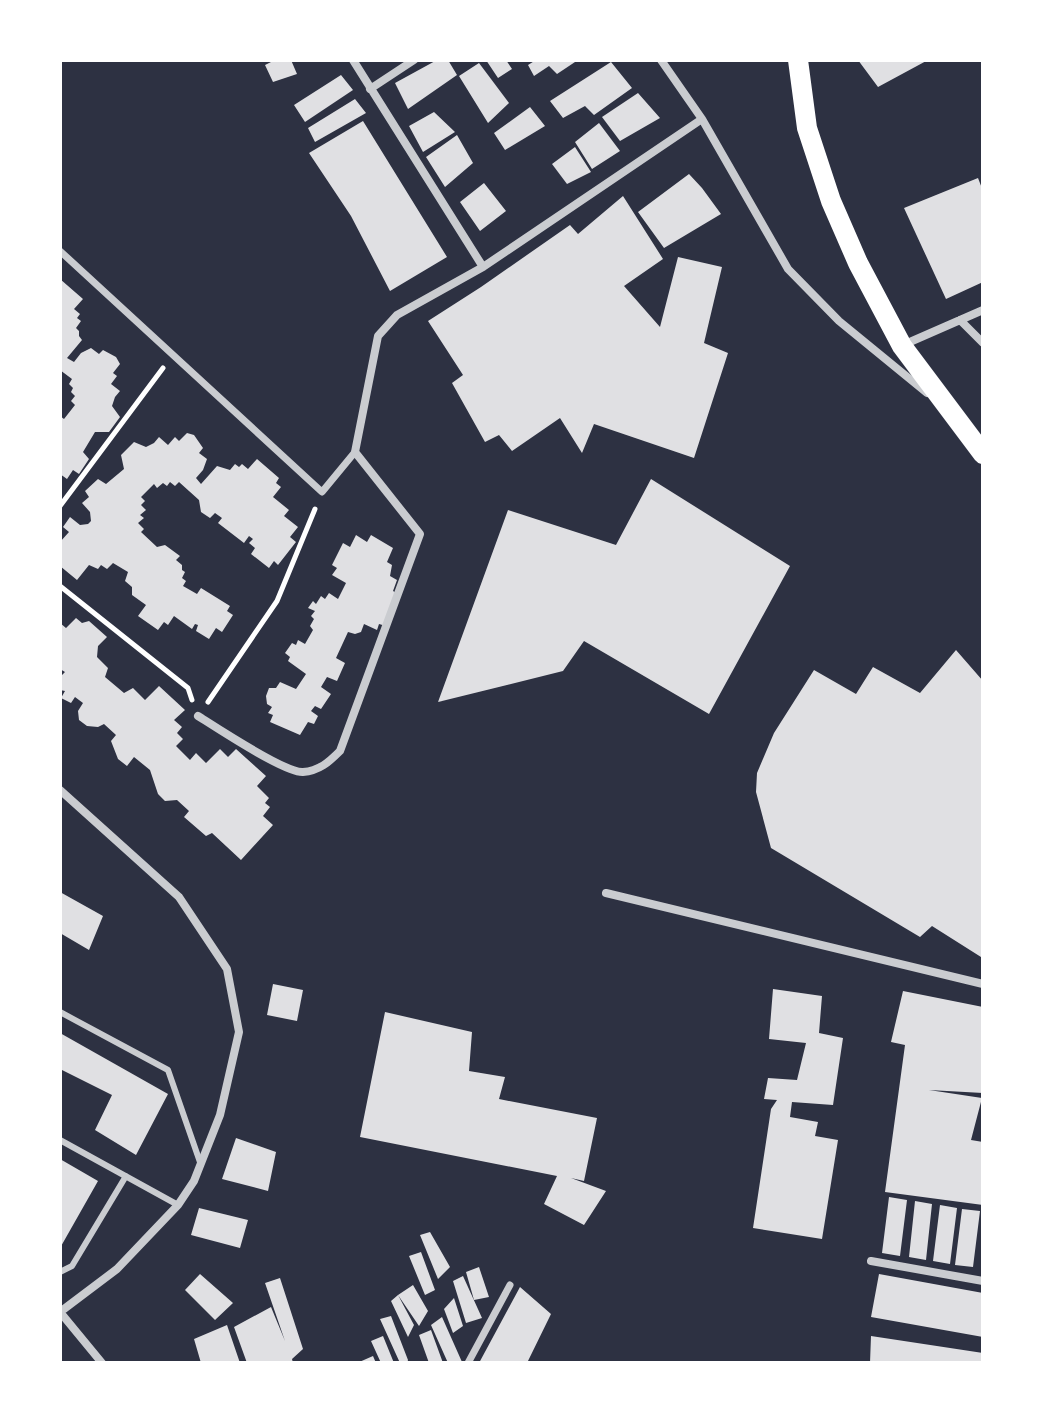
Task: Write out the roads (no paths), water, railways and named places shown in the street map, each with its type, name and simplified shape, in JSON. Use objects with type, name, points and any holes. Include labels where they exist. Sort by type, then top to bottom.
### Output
[{"type":"main road","points":[[798,60],[807,128],[831,201],[858,263],[902,346],[983,454]]},
{"type":"street","points":[[353,60],[483,267]]},
{"type":"street","points":[[370,89],[414,60]]},
{"type":"street","points":[[661,60],[702,119],[788,269],[839,321],[953,414]]},
{"type":"street","points":[[60,251],[322,492],[355,452],[378,336],[397,315],[483,267],[702,119]]},
{"type":"street","points":[[902,346],[983,310]]},
{"type":"street","points":[[960,320],[983,343]]},
{"type":"street","points":[[198,716],[269,759],[301,772],[325,766],[340,751],[420,534],[355,452]]},
{"type":"street","points":[[60,790],[179,897],[227,969],[239,1032],[220,1115],[194,1181],[178,1205],[117,1269],[60,1312],[102,1363]]},
{"type":"street","points":[[606,893],[983,984]]},
{"type":"street","points":[[871,1261],[983,1281]]},
{"type":"street","points":[[468,1363],[510,1285]]},
{"type":"lane","points":[[60,1012],[168,1070],[201,1165]]},
{"type":"lane","points":[[60,1140],[178,1205]]},
{"type":"lane","points":[[60,1272],[72,1266],[126,1176]]}]
